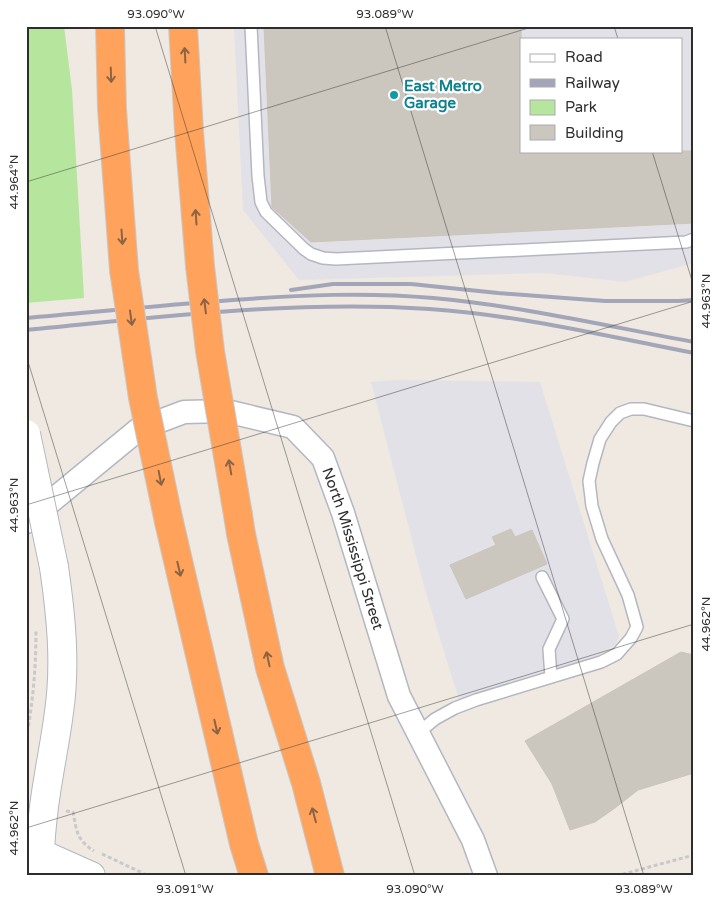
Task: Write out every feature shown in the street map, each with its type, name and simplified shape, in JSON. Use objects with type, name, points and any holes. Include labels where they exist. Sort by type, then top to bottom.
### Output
[{"type":"highway","points":[[110,26],[112,110],[124,270],[143,398],[168,522],[244,844],[254,876]]},
{"type":"highway","points":[[184,26],[189,131],[200,266],[210,352],[243,544],[270,668],[306,783],[328,869]]},
{"type":"street","name":"North Mississippi Street","points":[[26,522],[139,430],[184,412],[226,411],[293,427],[323,458],[343,513],[399,696],[473,840],[486,876]]},
{"type":"street","points":[[26,434],[54,567],[62,632],[60,711],[35,858],[91,876]]},
{"type":"lane","points":[[251,26],[258,176],[261,202],[266,212],[311,254],[323,258],[336,259],[686,242],[694,239]]},
{"type":"lane","points":[[418,733],[455,708],[601,662],[617,654],[631,638],[637,627],[628,595],[602,538],[592,506],[589,482],[600,439],[611,422],[620,413],[631,409],[644,409],[694,420]]},
{"type":"lane","points":[[542,577],[563,619],[549,649],[551,677]]},
{"type":"path","points":[[26,740],[34,670],[36,630]]},
{"type":"path","points":[[65,811],[73,812],[76,830],[84,844],[149,876]]},
{"type":"path","points":[[616,876],[694,854]]},
{"type":"shaded area","name":"East Metro Garage","points":[[234,26],[694,26],[694,263],[625,282],[544,273],[299,280],[243,210]]},
{"type":"shaded area","points":[[396,380],[540,382],[619,636],[616,644],[597,656],[459,700],[425,590],[371,382]]},
{"type":"green space","points":[[26,26],[64,26],[72,90],[84,298],[26,303]]},
{"type":"building","name":"East Metro Garage","points":[[264,26],[521,26],[520,152],[694,151],[694,223],[311,242],[272,207]]},
{"type":"building","points":[[511,529],[515,537],[532,530],[547,564],[466,599],[450,565],[496,545],[492,537]]},
{"type":"building","points":[[681,652],[694,655],[694,773],[638,790],[595,822],[570,830],[552,784],[525,741]]},
{"type":"railway","points":[[291,290],[333,284],[411,284],[605,301],[694,300]]},
{"type":"railway","points":[[26,318],[258,298],[383,295],[433,298],[499,306],[694,342]]},
{"type":"railway","points":[[26,330],[228,311],[278,308],[379,307],[429,309],[496,316],[694,353]]},
{"type":"place","name":"East Metro Garage","points":[[394,95]]}]
